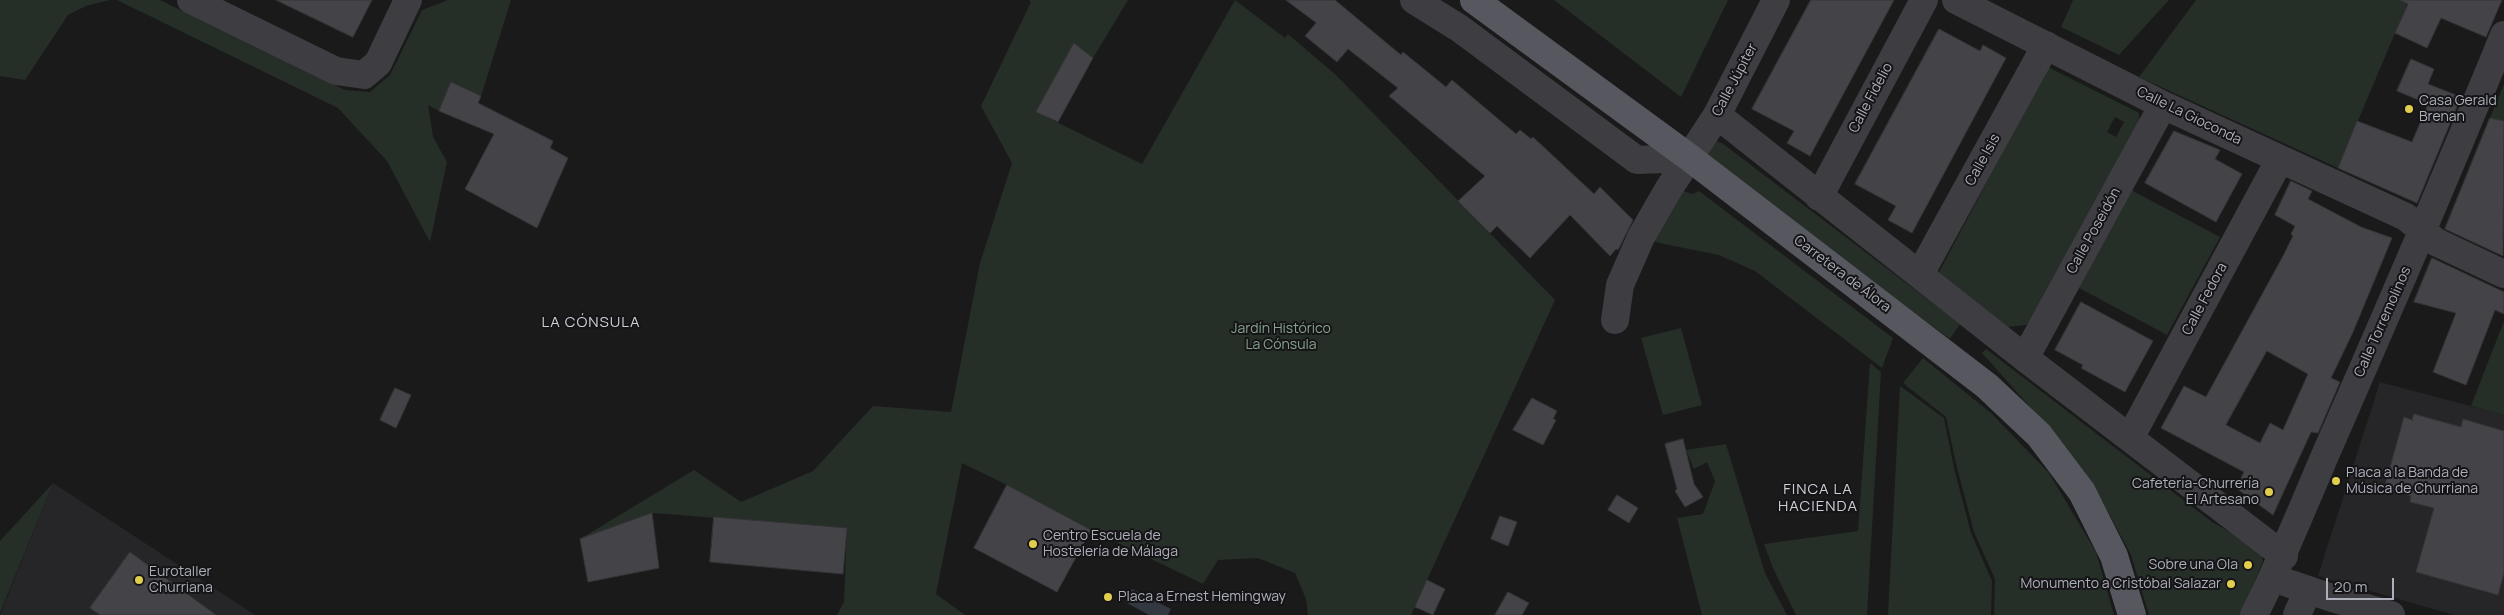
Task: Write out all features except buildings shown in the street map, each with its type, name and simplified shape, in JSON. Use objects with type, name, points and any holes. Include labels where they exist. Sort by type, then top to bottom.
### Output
[{"type":"main road","name":"Carretera de Álora","points":[[1474,0],[1690,158],[1987,386],[2039,435],[2082,492],[2114,556],[2132,615]]},
{"type":"street","points":[[191,0],[336,71],[364,75],[378,63],[408,0]]},
{"type":"street","points":[[1414,0],[1459,28],[1637,160],[1690,158]]},
{"type":"street","name":"Calle Júpiter","points":[[1614,320],[1620,285],[1641,237],[1668,190],[1717,116],[1776,0]]},
{"type":"street","name":"Calle Fidelio","points":[[1819,196],[1924,0]]},
{"type":"street","name":"Calle La Gioconda","points":[[1956,0],[2163,105],[2406,217],[2424,230],[2436,242],[2504,274]]},
{"type":"street","name":"Calle Torremolinos","points":[[2259,612],[2314,480],[2424,230],[2504,35]]},
{"type":"street","name":"Calle Isis","points":[[1920,274],[2046,45]]},
{"type":"street","name":"Calle Poseidón","points":[[2024,358],[2163,105]]},
{"type":"street","points":[[1717,116],[1920,274],[2024,358],[2130,438],[2278,567],[2308,590],[2391,615]]},
{"type":"street","name":"Calle Fedora","points":[[2130,438],[2280,159]]},
{"type":"street","points":[[2297,615],[2308,590]]},
{"type":"shaded area","points":[[2380,382],[2504,415],[2504,615],[2454,615],[2318,576]]},
{"type":"shaded area","points":[[53,483],[255,615],[0,615]]},
{"type":"shaded area","points":[[1132,589],[1171,609],[1168,615],[1149,615],[1125,602]]},
{"type":"green space","points":[[0,0],[110,0],[86,6],[68,15],[25,80],[0,76]]},
{"type":"green space","points":[[117,0],[160,0],[345,90],[370,92],[390,75],[422,10],[448,0],[511,0],[481,96],[451,82],[439,111],[428,105],[433,137],[447,162],[430,242],[387,161],[338,108]]},
{"type":"green space","name":"Jardín Histórico La Cónsula","points":[[1029,0],[1128,0],[1093,58],[1074,43],[1036,112],[1142,164],[1235,0],[1285,38],[1288,34],[1336,75],[1555,300],[1411,615],[1308,615],[1306,599],[1295,573],[1258,558],[1218,560],[1203,584],[1091,530],[962,463],[936,594],[965,615],[837,615],[844,602],[847,528],[653,513],[580,539],[694,470],[741,502],[813,471],[873,406],[951,412],[980,263],[1012,163],[981,106],[1031,2]]},
{"type":"green space","points":[[1554,0],[1728,0],[1681,97]]},
{"type":"green space","points":[[2073,0],[2169,0],[2119,55],[2061,27]]},
{"type":"green space","points":[[2196,0],[2409,0],[2338,168],[2139,77]]},
{"type":"green space","points":[[2048,67],[2139,113],[2139,125],[2037,316],[2026,325],[2007,327],[1938,274]],"holes":[[[2115,117],[2124,122],[2116,137],[2107,132]]]},
{"type":"green space","points":[[2504,84],[2504,121],[2490,118]]},
{"type":"green space","points":[[1715,141],[1722,143],[1960,324],[1950,339],[1707,159],[1709,144]]},
{"type":"green space","points":[[1678,189],[1692,194],[1699,191],[1893,338],[1882,368],[1755,271],[1719,255],[1659,243],[1646,238]]},
{"type":"green space","points":[[2131,190],[2220,237],[2167,335],[2079,288]]},
{"type":"green space","points":[[2504,321],[2504,415],[2471,406]]},
{"type":"green space","points":[[1681,328],[1702,405],[1663,415],[1641,338]]},
{"type":"green space","points":[[1986,349],[2212,522],[2260,549],[2263,561],[2240,615],[2149,615],[2131,555],[2101,499],[2055,435],[1982,353]]},
{"type":"green space","points":[[1923,358],[1991,413],[2049,473],[2096,552],[2114,615],[1994,615],[1995,579],[1974,532],[1946,417],[1903,383]]},
{"type":"green space","points":[[1870,363],[1881,372],[1867,615],[1796,615],[1773,568],[1764,544],[1858,531]]},
{"type":"green space","points":[[1900,386],[1944,418],[1954,468],[1971,533],[1992,581],[1991,615],[1888,615]]},
{"type":"green space","points":[[1726,444],[1765,573],[1787,615],[1702,615],[1677,518],[1703,514],[1715,481],[1707,462],[1694,469],[1686,450]]},
{"type":"green space","points":[[53,483],[0,613],[0,541]]},
{"type":"place","name":"Casa Gerald Brenan","points":[[2409,109]]},
{"type":"place","name":"Placa a la Banda de Música de Churriana","points":[[2336,481]]},
{"type":"place","name":"Cafetería-Churrería El Artesano","points":[[2269,492]]},
{"type":"place","name":"Centro Escuela de Hostelería de Málaga","points":[[1033,544]]},
{"type":"place","name":"Sobre una Ola","points":[[2248,565]]},
{"type":"place","name":"Eurotaller Churriana","points":[[139,580]]},
{"type":"place","name":"Monumento a Cristóbal Salazar","points":[[2231,584]]},
{"type":"place","name":"Placa a Ernest Hemingway","points":[[1108,597]]},
{"type":"district","name":"LA CÓNSULA","points":[[591,323]]},
{"type":"district","name":"FINCA LA HACIENDA","points":[[1818,498]]}]
